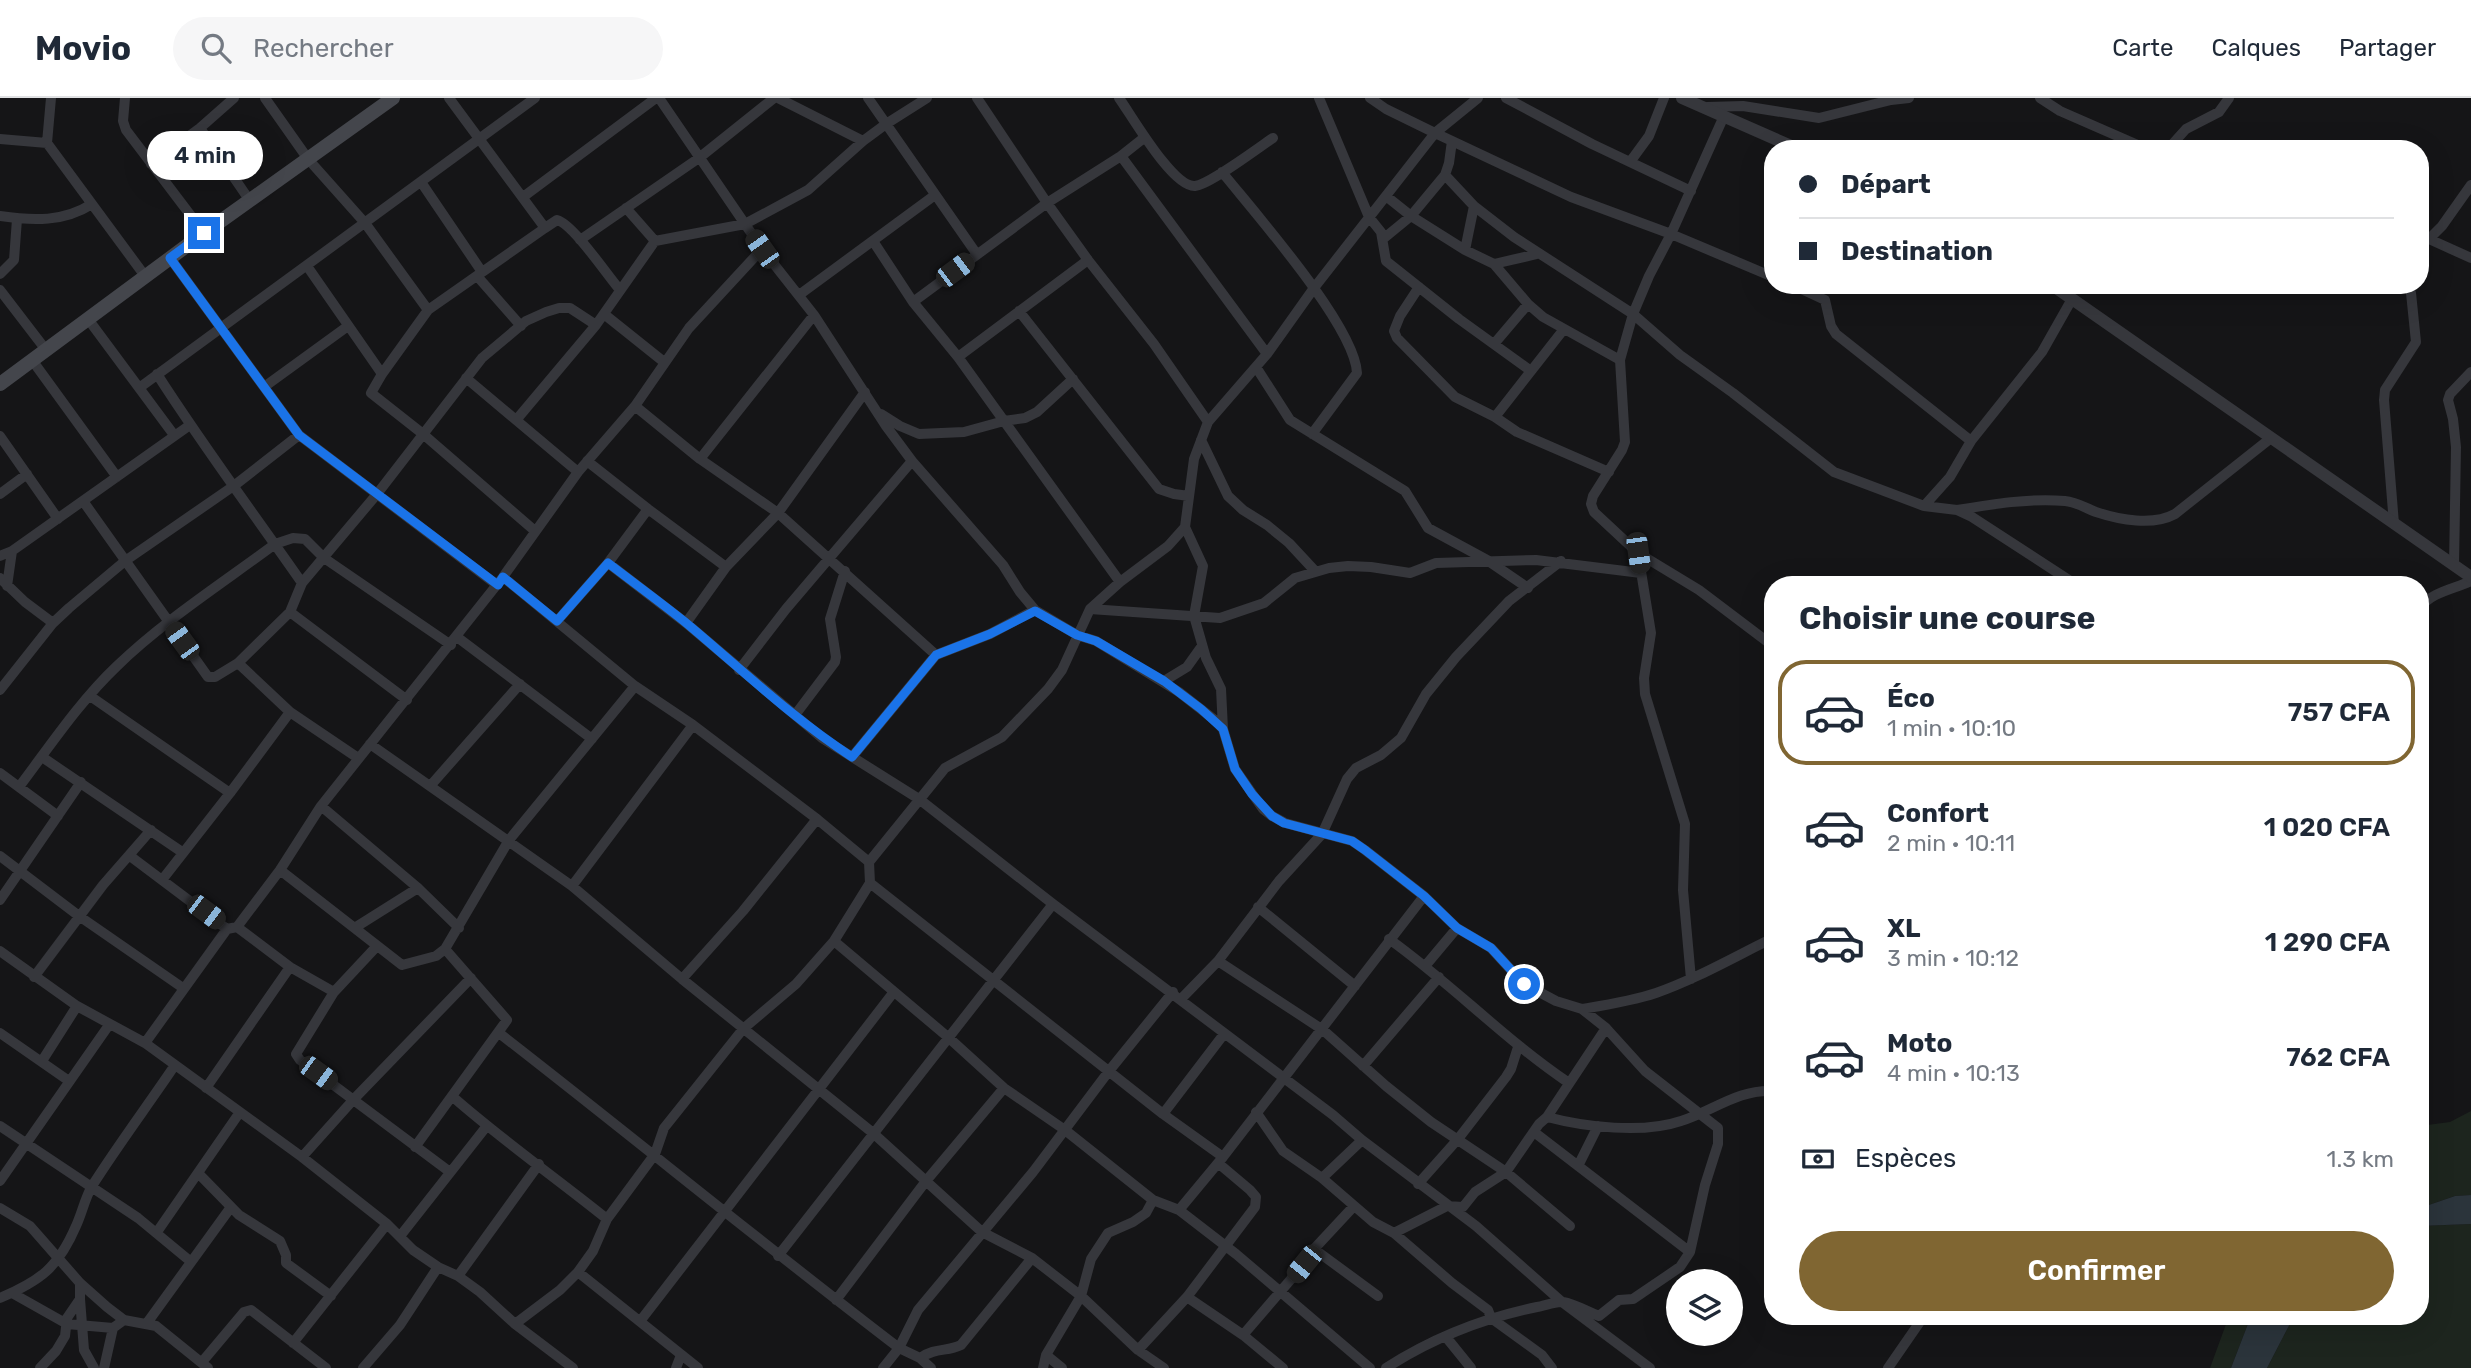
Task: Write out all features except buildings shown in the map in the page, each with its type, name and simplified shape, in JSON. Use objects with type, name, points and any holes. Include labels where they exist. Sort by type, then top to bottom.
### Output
[{"type":"main road","points":[[0,384],[391,99]]},
{"type":"street","points":[[51,98],[47,143],[145,276]]},
{"type":"street","points":[[125,98],[123,121],[126,130],[204,233]]},
{"type":"street","points":[[151,164],[200,128],[234,98]]},
{"type":"street","points":[[265,98],[308,159],[365,223],[428,310]]},
{"type":"street","points":[[449,98],[545,228]]},
{"type":"street","points":[[139,388],[535,98]]},
{"type":"street","points":[[523,197],[657,98],[762,249],[814,315],[886,426],[912,461],[1003,565],[1035,611],[1077,635],[1096,641],[1164,681],[1223,729]]},
{"type":"street","points":[[580,240],[699,158],[776,98],[863,141]]},
{"type":"street","points":[[867,98],[976,253]]},
{"type":"street","points":[[517,419],[596,325],[654,242],[745,224],[808,190],[863,141],[927,98]]},
{"type":"street","points":[[978,98],[1047,203],[1154,344],[1208,422]]},
{"type":"street","points":[[1119,98],[1145,137],[1181,181],[1191,187],[1198,186],[1222,172],[1273,138]]},
{"type":"street","points":[[1319,98],[1369,217],[1381,232],[1386,261],[1459,319],[1531,370]]},
{"type":"street","points":[[1370,98],[1386,109],[1571,197],[1671,234],[1764,273]]},
{"type":"street","points":[[1386,1368],[1408,1354],[1491,1318],[1562,1302],[1599,1316],[1619,1300],[1633,1299],[1680,1267],[1690,1252],[1719,1134],[1718,1128],[1645,1070],[1606,1028],[1582,1009],[1556,1001],[1524,984],[1491,948],[1457,928],[1424,896],[1352,841],[1284,823],[1263,809],[1235,769],[1223,729],[1221,689],[1202,646],[1194,616],[1203,566],[1185,527],[1194,460],[1208,422],[1267,354],[1314,288],[1436,133],[1478,98]]},
{"type":"street","points":[[1506,98],[1691,191]]},
{"type":"street","points":[[1630,162],[1648,136],[1664,98]]},
{"type":"street","points":[[1682,98],[1778,140]]},
{"type":"street","points":[[1703,107],[1743,106],[1819,118],[1909,98]]},
{"type":"street","points":[[2040,98],[2060,111],[2126,140]]},
{"type":"street","points":[[2176,140],[2186,129],[2219,112],[2229,98]]},
{"type":"street","points":[[1724,116],[1671,234],[1648,276],[1633,314],[1620,360],[1625,442],[1591,504],[1594,512],[1638,553],[1699,590],[1764,639]]},
{"type":"street","points":[[200,128],[250,201]]},
{"type":"street","points":[[913,302],[976,253],[1145,137]]},
{"type":"street","points":[[0,139],[47,143]]},
{"type":"street","points":[[1383,239],[1411,216],[1445,175],[1452,141]]},
{"type":"street","points":[[1121,156],[1267,354]]},
{"type":"street","points":[[1222,172],[1314,288],[1353,355],[1357,373],[1312,434]]},
{"type":"street","points":[[1445,175],[1474,206],[1537,254],[1633,314],[1691,364],[1835,472],[1924,506],[1956,510],[2018,500],[2063,500],[2079,503],[2106,515],[2158,521],[2175,514],[2271,438]]},
{"type":"street","points":[[421,182],[480,274],[521,326]]},
{"type":"street","points":[[2429,236],[2442,226],[2471,185]]},
{"type":"street","points":[[799,295],[935,195]]},
{"type":"street","points":[[1386,196],[1411,216],[1465,250],[1494,264],[1528,304],[1544,317],[1620,360]]},
{"type":"street","points":[[0,216],[17,219],[63,218],[75,215],[92,204]]},
{"type":"street","points":[[1465,250],[1474,206]]},
{"type":"street","points":[[625,208],[654,242]]},
{"type":"street","points":[[0,274],[14,260],[17,219]]},
{"type":"street","points":[[535,531],[423,434],[372,395],[372,391],[428,310],[559,219],[580,240],[620,290]]},
{"type":"street","points":[[873,241],[913,302],[958,357],[1120,582]]},
{"type":"street","points":[[2429,241],[2471,258]]},
{"type":"street","points":[[145,1043],[183,988],[280,870],[321,806],[500,581],[578,472],[635,406],[664,362],[714,299],[762,249]]},
{"type":"street","points":[[1494,264],[1537,254]]},
{"type":"street","points":[[170,258],[299,435],[377,494],[557,621],[635,686],[693,725],[869,862]]},
{"type":"street","points":[[958,357],[1088,260]]},
{"type":"street","points":[[307,265],[382,374]]},
{"type":"street","points":[[1419,287],[1394,327],[1397,338],[1448,391],[1517,432],[1609,472]]},
{"type":"street","points":[[0,290],[46,350]]},
{"type":"street","points":[[1812,294],[1825,300],[1831,326],[1836,334],[1970,441]]},
{"type":"street","points":[[2065,294],[2471,579],[2453,590],[2429,599]]},
{"type":"street","points":[[2394,524],[2384,400],[2385,390],[2416,342],[2411,294]]},
{"type":"street","points":[[1924,506],[1950,477],[1970,441],[2042,352],[2072,299]]},
{"type":"street","points":[[1494,344],[1528,304]]},
{"type":"street","points":[[83,501],[208,677],[215,677],[238,663],[290,612],[302,583],[377,494],[482,358],[521,326],[559,308],[569,309],[596,325]]},
{"type":"street","points":[[1020,311],[1159,489],[1189,496]]},
{"type":"street","points":[[604,314],[664,362]]},
{"type":"street","points":[[700,460],[814,315]]},
{"type":"street","points":[[88,319],[174,435]]},
{"type":"street","points":[[264,387],[348,326]]},
{"type":"street","points":[[1495,417],[1564,328]]},
{"type":"street","points":[[32,360],[117,477]]},
{"type":"street","points":[[1256,367],[1290,420],[1405,491],[1428,528],[1487,560],[1528,589]]},
{"type":"street","points":[[2454,565],[2456,447],[2448,400],[2450,394],[2471,372]]},
{"type":"street","points":[[157,374],[302,583]]},
{"type":"street","points":[[466,378],[578,472]]},
{"type":"street","points":[[880,414],[919,433],[964,432],[1026,418],[1037,412],[1073,379]]},
{"type":"street","points":[[685,622],[726,567],[778,513],[865,392]]},
{"type":"street","points":[[635,406],[700,460],[778,513],[936,655]]},
{"type":"street","points":[[0,556],[12,551],[190,425]]},
{"type":"street","points":[[0,691],[4,678],[53,623],[125,561],[235,485],[299,435]]},
{"type":"street","points":[[0,436],[58,519]]},
{"type":"street","points":[[1201,440],[1228,496],[1242,510],[1267,524],[1289,542],[1315,571]]},
{"type":"street","points":[[587,461],[726,567]]},
{"type":"street","points":[[739,670],[829,557],[912,461]]},
{"type":"street","points":[[0,494],[27,474]]},
{"type":"street","points":[[557,621],[608,563],[648,509]]},
{"type":"street","points":[[1956,510],[1985,525],[2063,576]]},
{"type":"street","points":[[515,1324],[578,1272],[593,1251],[607,1219],[655,1154],[664,1128],[743,1029],[796,984],[834,941],[870,883],[869,862],[945,768],[1003,737],[1062,670],[1090,609],[1120,582],[1168,546],[1185,527]]},
{"type":"street","points":[[19,787],[116,666],[275,544],[300,537],[324,558],[520,684],[592,738]]},
{"type":"street","points":[[12,551],[4,582],[53,623]]},
{"type":"street","points":[[1638,553],[1651,633],[1644,694],[1685,824],[1683,890],[1691,979]]},
{"type":"street","points":[[1090,609],[1220,618],[1264,603],[1295,578],[1329,568],[1371,567],[1410,573],[1436,563],[1487,560],[1561,561],[1641,573]]},
{"type":"street","points":[[883,1368],[899,1348],[918,1310],[1109,1072],[1177,996],[1218,961],[1258,906],[1322,834],[1347,779],[1356,768],[1381,755],[1401,738],[1437,679],[1509,601],[1561,561]]},
{"type":"street","points":[[608,563],[685,622],[822,738],[919,799],[1224,1034],[1284,1076],[1362,1140],[1476,1226],[1562,1302],[1650,1368]]},
{"type":"street","points":[[795,715],[835,662],[830,619],[845,571]]},
{"type":"street","points":[[852,757],[936,655],[990,634],[1035,611]]},
{"type":"street","points":[[290,612],[407,700]]},
{"type":"street","points":[[1164,681],[1187,667],[1202,646]]},
{"type":"street","points":[[238,663],[290,712],[358,758]]},
{"type":"street","points":[[431,785],[520,684]]},
{"type":"street","points":[[280,870],[402,965],[436,956],[458,928],[509,840],[635,686]]},
{"type":"street","points":[[90,696],[230,793]]},
{"type":"street","points":[[162,880],[290,712]]},
{"type":"street","points":[[572,886],[693,725]]},
{"type":"street","points":[[370,744],[572,886],[682,979],[873,1133],[982,1232],[1032,1258],[1081,1296],[1138,1350],[1164,1368]]},
{"type":"street","points":[[42,757],[182,852]]},
{"type":"street","points":[[0,774],[58,816]]},
{"type":"street","points":[[0,900],[81,782]]},
{"type":"street","points":[[321,806],[418,888],[458,928]]},
{"type":"street","points":[[682,979],[743,911],[817,819]]},
{"type":"street","points":[[34,977],[79,916],[151,830]]},
{"type":"street","points":[[0,856],[79,916],[183,988]]},
{"type":"street","points":[[130,856],[290,967],[334,992]]},
{"type":"street","points":[[870,883],[1221,1160],[1256,1198],[1255,1207],[1187,1297],[1138,1350]]},
{"type":"street","points":[[355,927],[418,888]]},
{"type":"street","points":[[1179,1210],[1323,1030],[1424,896]]},
{"type":"street","points":[[778,1256],[1053,904]]},
{"type":"street","points":[[1258,906],[1355,986]]},
{"type":"street","points":[[1426,965],[1457,928]]},
{"type":"street","points":[[1390,939],[1426,965],[1518,1047],[1569,1083]]},
{"type":"street","points":[[834,941],[1004,1088],[1065,1130],[1153,1200],[1179,1210],[1370,1368]]},
{"type":"street","points":[[1582,1009],[1654,994],[1691,979],[1764,942]]},
{"type":"street","points":[[377,946],[334,992],[296,1054],[300,1060],[450,1172]]},
{"type":"street","points":[[415,1147],[507,1020],[444,949]]},
{"type":"street","points":[[0,951],[78,1006],[145,1043],[302,1157],[387,1224],[413,1250],[438,1267],[458,1276],[573,1368]]},
{"type":"street","points":[[1218,961],[1323,1030],[1431,1122],[1506,1171],[1570,1226]]},
{"type":"street","points":[[206,1088],[290,967]]},
{"type":"street","points":[[1363,1066],[1439,977]]},
{"type":"street","points":[[302,1157],[471,978]]},
{"type":"street","points":[[641,1320],[893,993]]},
{"type":"street","points":[[42,1061],[78,1006]]},
{"type":"street","points":[[0,1181],[109,1025]]},
{"type":"street","points":[[1394,1233],[1447,1206],[1463,1207],[1475,1192],[1506,1171],[1547,1117],[1606,1028]]},
{"type":"street","points":[[0,1033],[69,1082]]},
{"type":"street","points":[[499,1033],[655,1154],[778,1256],[899,1348],[920,1358],[931,1368]]},
{"type":"street","points":[[1163,1114],[1224,1034]]},
{"type":"street","points":[[1419,1184],[1506,1077],[1518,1047]]},
{"type":"street","points":[[0,1298],[34,1283],[47,1272],[76,1226],[90,1189],[175,1065]]},
{"type":"street","points":[[836,1300],[926,1181],[1004,1088]]},
{"type":"street","points":[[1547,1117],[1598,1126],[1655,1126],[1680,1122],[1742,1094],[1764,1090]]},
{"type":"street","points":[[453,1097],[486,1127],[539,1164],[607,1219]]},
{"type":"street","points":[[157,1232],[240,1112]]},
{"type":"street","points":[[1256,1112],[1283,1151],[1322,1178],[1378,1226],[1394,1233],[1488,1310],[1491,1318],[1542,1354],[1552,1368]]},
{"type":"street","points":[[0,1126],[157,1232],[190,1261]]},
{"type":"street","points":[[1578,1166],[1598,1126]]},
{"type":"street","points":[[401,1236],[486,1127]]},
{"type":"street","points":[[1534,1132],[1690,1252]]},
{"type":"street","points":[[1322,1178],[1362,1140]]},
{"type":"street","points":[[458,1276],[539,1164]]},
{"type":"street","points":[[198,1173],[239,1215],[280,1241],[286,1255],[286,1263],[331,1296]]},
{"type":"street","points":[[1042,1368],[1046,1354],[1081,1296],[1091,1259],[1108,1233],[1146,1213],[1153,1200]]},
{"type":"street","points":[[1243,1335],[1314,1249],[1354,1206]]},
{"type":"street","points":[[147,1322],[231,1207]]},
{"type":"street","points":[[0,1208],[30,1226],[80,1283],[124,1320],[147,1322],[156,1326],[205,1365],[244,1312],[251,1310],[326,1368]]},
{"type":"street","points":[[293,1343],[387,1224]]},
{"type":"street","points":[[1314,1249],[1378,1296]]},
{"type":"street","points":[[920,1358],[938,1349],[961,1345],[1032,1258]]},
{"type":"street","points":[[363,1368],[400,1325],[438,1267]]},
{"type":"street","points":[[578,1272],[698,1368]]},
{"type":"street","points":[[80,1283],[84,1350],[94,1368]]},
{"type":"street","points":[[12,1293],[67,1324],[113,1328],[124,1320]]},
{"type":"street","points":[[1187,1297],[1243,1335],[1283,1368]]},
{"type":"street","points":[[40,1368],[57,1351],[65,1336],[70,1312],[80,1299]]},
{"type":"street","points":[[1888,1368],[1918,1325]]},
{"type":"street","points":[[104,1368],[113,1328]]},
{"type":"street","points":[[1446,1337],[1471,1368]]},
{"type":"street","points":[[1046,1354],[1062,1368]]},
{"type":"street","points":[[676,1368],[681,1355]]},
{"type":"shaded area","points":[[2471,1111],[2471,1195],[2455,1196],[2429,1205],[2429,1125],[2450,1122]]},
{"type":"shaded area","points":[[2471,1195],[2471,1224],[2429,1226],[2429,1205],[2455,1196]]},
{"type":"shaded area","points":[[2471,1224],[2471,1368],[2267,1368],[2289,1325],[2429,1325],[2429,1226]]},
{"type":"shaded area","points":[[2226,1325],[2248,1325],[2231,1368],[2210,1368]]},
{"type":"shaded area","points":[[2248,1325],[2289,1325],[2267,1368],[2231,1368]]},
{"type":"route","points":[[204,233],[170,258],[299,435],[498,585],[503,577],[557,621],[608,563],[685,622],[822,738],[852,757],[936,655],[990,634],[1035,611],[1077,635],[1096,641],[1164,681],[1201,709],[1223,729],[1235,769],[1263,809],[1284,823],[1352,841],[1424,896],[1457,928],[1491,948],[1524,984]]}]
